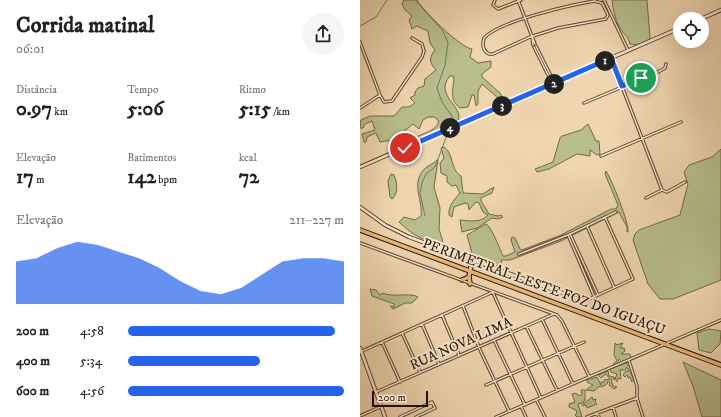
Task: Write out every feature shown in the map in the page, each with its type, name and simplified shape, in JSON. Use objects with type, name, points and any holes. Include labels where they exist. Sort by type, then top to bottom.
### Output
[{"type":"highway","name":"PERIMETRAL LESTE FOZ DO IGUAÇU","points":[[360,230],[721,365]]},
{"type":"highway","points":[[468,258],[471,266],[469,277],[470,284]]},
{"type":"highway","points":[[471,266],[476,262]]},
{"type":"highway","points":[[462,280],[469,277]]},
{"type":"street","points":[[495,0],[493,5],[498,9],[519,0],[525,19],[553,84]]},
{"type":"street","points":[[604,0],[629,51]]},
{"type":"street","points":[[594,1],[602,3],[608,16],[606,19],[578,24],[532,36],[493,54],[489,54],[484,50],[482,42],[486,36],[525,19],[571,5],[594,1]]},
{"type":"street","points":[[709,15],[721,10]]},
{"type":"street","points":[[360,168],[673,31]]},
{"type":"street","points":[[532,36],[534,47],[553,84]]},
{"type":"street","points":[[360,42],[384,102],[392,101],[422,57],[424,51],[422,44],[412,38]]},
{"type":"street","points":[[611,58],[662,190]]},
{"type":"street","points":[[584,103],[658,72],[665,68],[666,64]]},
{"type":"street","points":[[360,108],[380,95]]},
{"type":"street","points":[[601,156],[681,122]]},
{"type":"street","points":[[646,198],[662,190],[667,192],[685,182]]},
{"type":"street","points":[[360,208],[403,234],[584,301],[633,279],[605,217]]},
{"type":"street","points":[[519,254],[569,234],[616,212]]},
{"type":"street","points":[[587,226],[614,287]]},
{"type":"street","points":[[569,234],[598,295]]},
{"type":"street","points":[[569,234],[594,296]]},
{"type":"street","points":[[360,243],[560,317],[589,376]]},
{"type":"street","points":[[385,417],[360,350],[382,342],[493,292]]},
{"type":"street","points":[[493,292],[510,333],[541,398]]},
{"type":"street","points":[[463,306],[479,347],[509,411]]},
{"type":"street","name":"RUA NOVA LIMA","points":[[376,392],[554,314]]},
{"type":"street","points":[[442,315],[459,355]]},
{"type":"street","points":[[542,319],[573,384]]},
{"type":"street","points":[[496,417],[589,376],[629,361],[721,320]]},
{"type":"street","points":[[422,324],[439,364]]},
{"type":"street","points":[[526,326],[557,390]]},
{"type":"street","points":[[402,333],[420,372]]},
{"type":"street","points":[[494,340],[526,404]]},
{"type":"street","points":[[382,342],[400,382]]},
{"type":"street","points":[[486,385],[526,366],[584,342]]},
{"type":"street","points":[[629,361],[637,386],[637,398],[642,417]]},
{"type":"street","points":[[587,417],[637,398]]},
{"type":"street","points":[[537,400],[545,417]]},
{"type":"street","points":[[400,417],[432,402],[435,408],[416,417]]},
{"type":"street","points":[[360,416],[381,406]]},
{"type":"street","points":[[522,406],[526,417]]},
{"type":"street","points":[[613,407],[616,417]]},
{"type":"street","points":[[505,413],[507,417]]},
{"type":"street","points":[[597,413],[598,417]]},
{"type":"green space","points":[[404,0],[417,0],[426,12],[442,28],[459,42],[472,49],[470,57],[478,63],[491,61],[491,67],[482,74],[482,77],[500,93],[503,99],[498,98],[482,84],[478,91],[478,104],[476,106],[474,95],[472,95],[468,107],[460,108],[454,102],[454,79],[453,76],[450,76],[446,83],[445,89],[459,116],[458,121],[454,125],[433,133],[419,141],[410,143],[416,137],[434,129],[437,126],[439,121],[434,117],[428,117],[423,120],[419,129],[413,124],[403,132],[403,140],[400,144],[397,145],[393,140],[380,142],[376,133],[367,137],[366,142],[364,142],[362,134],[375,130],[372,121],[365,124],[363,128],[360,128],[361,120],[370,116],[394,116],[402,107],[415,103],[410,98],[415,95],[418,88],[424,86],[425,79],[436,70],[431,62],[432,55],[435,50],[430,43],[428,31],[417,26],[412,29],[409,20],[412,16],[405,10],[402,4]]},
{"type":"green space","points":[[612,0],[647,0],[649,39],[638,44],[630,44],[628,38],[618,24]]},
{"type":"green space","points":[[588,124],[596,141],[599,141],[600,154],[597,155],[590,150],[590,156],[577,154],[549,169],[537,172],[535,169],[553,162],[560,138],[562,136],[581,130]]},
{"type":"green space","points":[[444,147],[449,153],[455,170],[461,176],[463,193],[483,194],[494,187],[492,193],[481,198],[481,201],[489,214],[498,216],[501,215],[503,217],[498,219],[492,218],[477,228],[462,232],[460,220],[479,220],[488,215],[483,212],[479,203],[476,202],[469,210],[468,204],[465,203],[454,207],[452,217],[449,215],[454,200],[460,193],[456,185],[452,186],[447,182],[447,176],[441,173],[440,163],[444,158],[441,148]]},
{"type":"green space","points":[[721,149],[721,280],[673,299],[660,299],[648,284],[633,240],[635,234],[639,230],[680,215],[688,184],[684,172],[689,165],[712,157]]},
{"type":"green space","points":[[437,160],[434,187],[440,208],[439,229],[443,242],[430,241],[419,237],[399,222],[404,217],[415,220],[421,216],[418,188],[419,177],[423,170]]},
{"type":"green space","points":[[606,171],[623,211],[628,232],[619,212],[561,241],[510,260],[501,260],[502,263],[497,266],[473,257],[467,235],[486,224],[493,233],[503,256],[506,256],[515,252],[511,240],[512,237],[515,238],[520,249],[522,250],[561,235],[611,209],[616,209],[618,205],[605,174]]},
{"type":"green space","points":[[391,174],[394,175],[397,187],[396,194],[392,199],[390,197],[388,181]]},
{"type":"green space","points":[[370,289],[376,290],[380,295],[383,293],[418,297],[412,303],[405,303],[393,309],[390,306],[394,307],[394,304],[372,296]]},
{"type":"green space","points":[[709,329],[721,331],[720,344],[711,353],[699,350],[697,333]]},
{"type":"green space","points":[[615,343],[617,345],[623,343],[620,348],[624,348],[625,351],[621,354],[630,354],[631,358],[623,363],[619,359],[617,365],[613,364],[617,361],[614,355]]},
{"type":"green space","points":[[683,362],[721,380],[721,417],[702,417],[693,386]]},
{"type":"green space","points":[[626,363],[631,368],[630,371],[634,380],[632,382],[630,377],[628,378],[627,375],[625,377],[623,375],[626,371],[629,371],[627,367],[625,370],[620,370],[621,379],[618,378],[617,382],[615,379],[617,374],[611,372],[610,369]]},
{"type":"green space","points":[[608,371],[609,376],[614,377],[615,379],[611,379],[613,386],[617,387],[614,389],[609,385],[610,383],[608,381],[607,384],[602,387],[600,386],[594,391],[586,390],[593,385],[587,382],[587,380],[597,377],[601,385],[601,382],[604,382],[604,380],[610,379],[606,374],[601,378],[598,375]]},
{"type":"green space","points":[[581,390],[585,390],[584,404],[592,397],[593,400],[596,399],[595,402],[597,404],[587,408],[586,405],[583,406],[581,403],[578,404],[582,417],[577,417],[575,415],[577,413],[576,410],[569,407],[569,404],[575,402],[572,394],[575,393],[580,396],[582,394]]},
{"type":"waterway","points":[[360,26],[376,17],[387,0]]},
{"type":"waterway","points":[[415,0],[443,31],[448,43],[445,65],[437,88],[442,102],[452,116],[451,126]]},
{"type":"waterway","points":[[425,216],[420,193],[422,183],[426,174],[435,167],[449,130]]},
{"type":"route","points":[[405,148],[611,58],[622,86],[641,78]]}]
